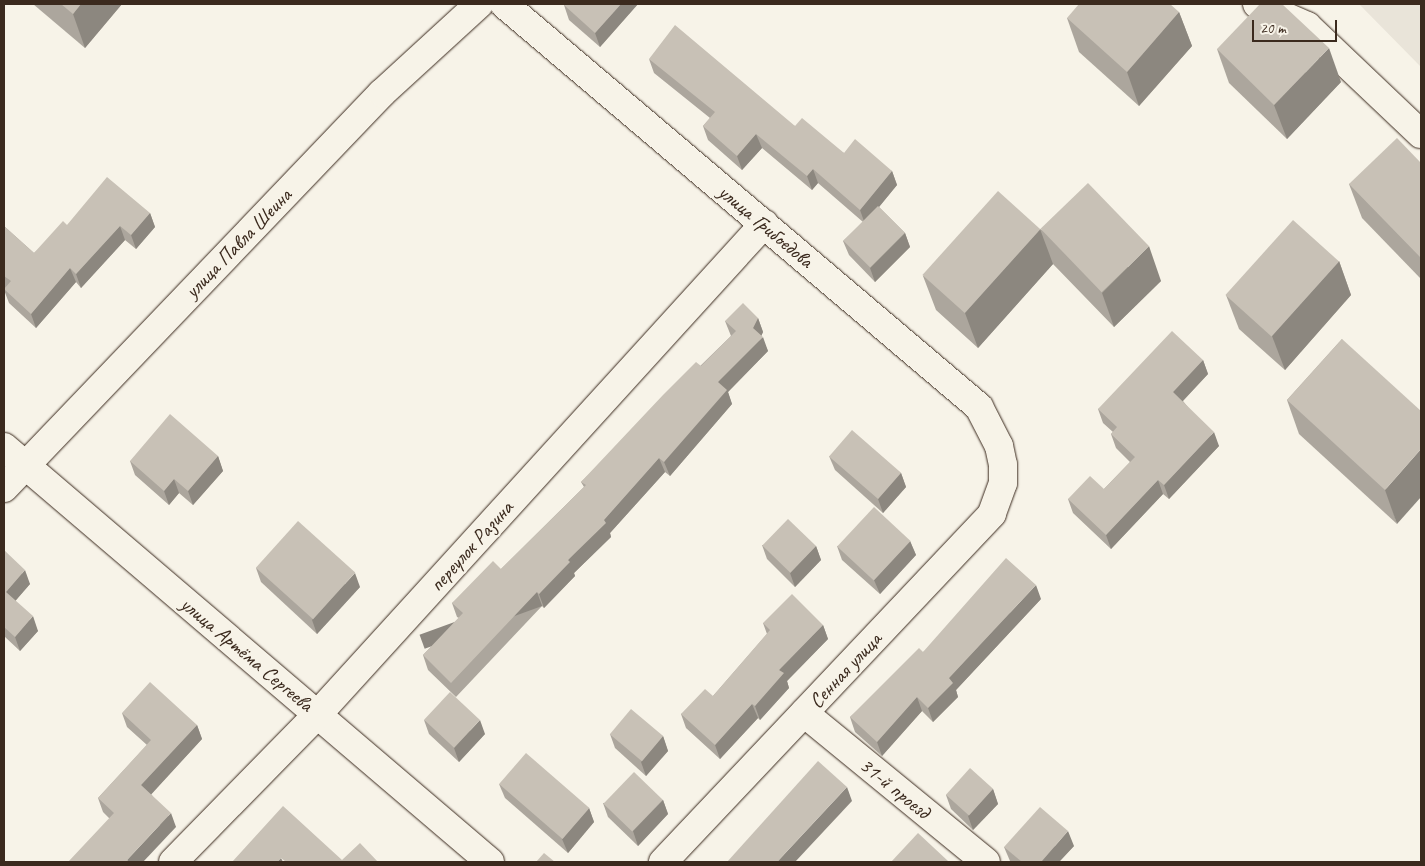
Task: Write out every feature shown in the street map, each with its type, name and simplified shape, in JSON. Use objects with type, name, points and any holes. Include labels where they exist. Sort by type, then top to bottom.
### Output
[{"type":"street","name":"улица Павла Шеина","points":[[4,488],[382,94],[479,4]]},
{"type":"street","name":"улица Грибоедова","points":[[504,4],[979,407],[999,446],[1003,465]]},
{"type":"street","points":[[1257,4],[1307,26],[1421,134]]},
{"type":"street","name":"переулок Разина","points":[[173,862],[318,714],[764,224]]},
{"type":"street","name":"улица Артёма Сергеева","points":[[4,446],[490,862]]},
{"type":"street","name":"Сенная улица","points":[[664,862],[992,514],[1003,483],[1003,465]]},
{"type":"street","name":"31-й проезд","points":[[804,713],[986,862]]},
{"type":"shaded area","points":[[1359,4],[1421,4],[1421,67]]},
{"type":"building","points":[[61,4],[81,4],[73,14]]},
{"type":"building","points":[[565,4],[621,4],[595,33]]},
{"type":"building","points":[[1079,4],[1170,4],[1179,12],[1127,72],[1067,18]]},
{"type":"building","points":[[1260,4],[1282,4],[1329,48],[1274,105],[1217,49]]},
{"type":"building","points":[[675,25],[795,126],[802,118],[844,153],[855,139],[892,171],[860,210],[813,169],[807,176],[756,134],[737,156],[703,126],[715,112],[649,59]]},
{"type":"building","points":[[1397,138],[1421,163],[1421,258],[1349,184]]},
{"type":"building","points":[[107,177],[150,213],[131,235],[120,226],[76,274],[70,268],[31,314],[4,289],[11,281],[4,276],[4,226],[34,253],[63,221],[67,225]]},
{"type":"building","points":[[1088,183],[1149,246],[1102,292],[1041,229]]},
{"type":"building","points":[[998,191],[1040,229],[965,313],[922,275]]},
{"type":"building","points":[[878,206],[905,233],[870,268],[843,241]]},
{"type":"building","points":[[1293,220],[1339,261],[1271,337],[1225,295]]},
{"type":"building","points":[[743,303],[758,318],[753,328],[763,337],[718,382],[727,390],[664,462],[659,458],[604,520],[606,523],[568,560],[570,562],[539,594],[537,592],[451,683],[423,655],[463,613],[452,603],[493,561],[501,569],[586,485],[581,482],[663,395],[696,362],[701,366],[736,331],[725,321]]},
{"type":"building","points":[[1172,331],[1203,360],[1173,392],[1214,432],[1164,485],[1158,480],[1106,535],[1068,499],[1090,476],[1104,489],[1135,457],[1111,434],[1117,427],[1098,409]]},
{"type":"building","points":[[1342,339],[1421,411],[1421,449],[1385,490],[1287,400]]},
{"type":"building","points":[[170,414],[218,456],[188,491],[174,479],[164,491],[130,461]]},
{"type":"building","points":[[852,430],[901,473],[878,499],[829,456]]},
{"type":"building","points":[[874,507],[911,541],[874,581],[837,546]]},
{"type":"building","points":[[788,519],[816,546],[790,573],[762,546]]},
{"type":"building","points":[[298,521],[355,573],[313,619],[256,568]]},
{"type":"building","points":[[4,550],[25,570],[6,592],[33,616],[15,637],[4,627]]},
{"type":"building","points":[[1006,558],[1036,585],[949,678],[953,683],[928,708],[917,697],[877,742],[850,717],[919,648],[923,652]]},
{"type":"building","points":[[792,594],[823,625],[779,670],[784,673],[755,706],[752,704],[715,745],[681,714],[705,689],[713,696],[770,630],[763,623]]},
{"type":"building","points":[[150,682],[197,725],[141,785],[171,813],[127,860],[129,862],[68,862],[114,813],[98,798],[151,740],[122,713]]},
{"type":"building","points":[[450,692],[480,720],[454,748],[424,720]]},
{"type":"building","points":[[631,709],[663,736],[642,761],[610,734]]},
{"type":"building","points":[[526,753],[589,808],[562,839],[499,784]]},
{"type":"building","points":[[818,761],[847,787],[777,862],[727,862]]},
{"type":"building","points":[[970,768],[993,789],[969,815],[946,795]]},
{"type":"building","points":[[634,772],[663,800],[632,831],[603,804]]},
{"type":"building","points":[[283,806],[342,860],[360,843],[378,862],[286,862],[281,858],[277,862],[232,862]]},
{"type":"building","points":[[1040,807],[1068,831],[1041,862],[1022,862],[1004,847]]},
{"type":"building","points":[[918,833],[948,861],[891,862]]},
{"type":"building","points":[[544,853],[555,862],[536,862]]}]
